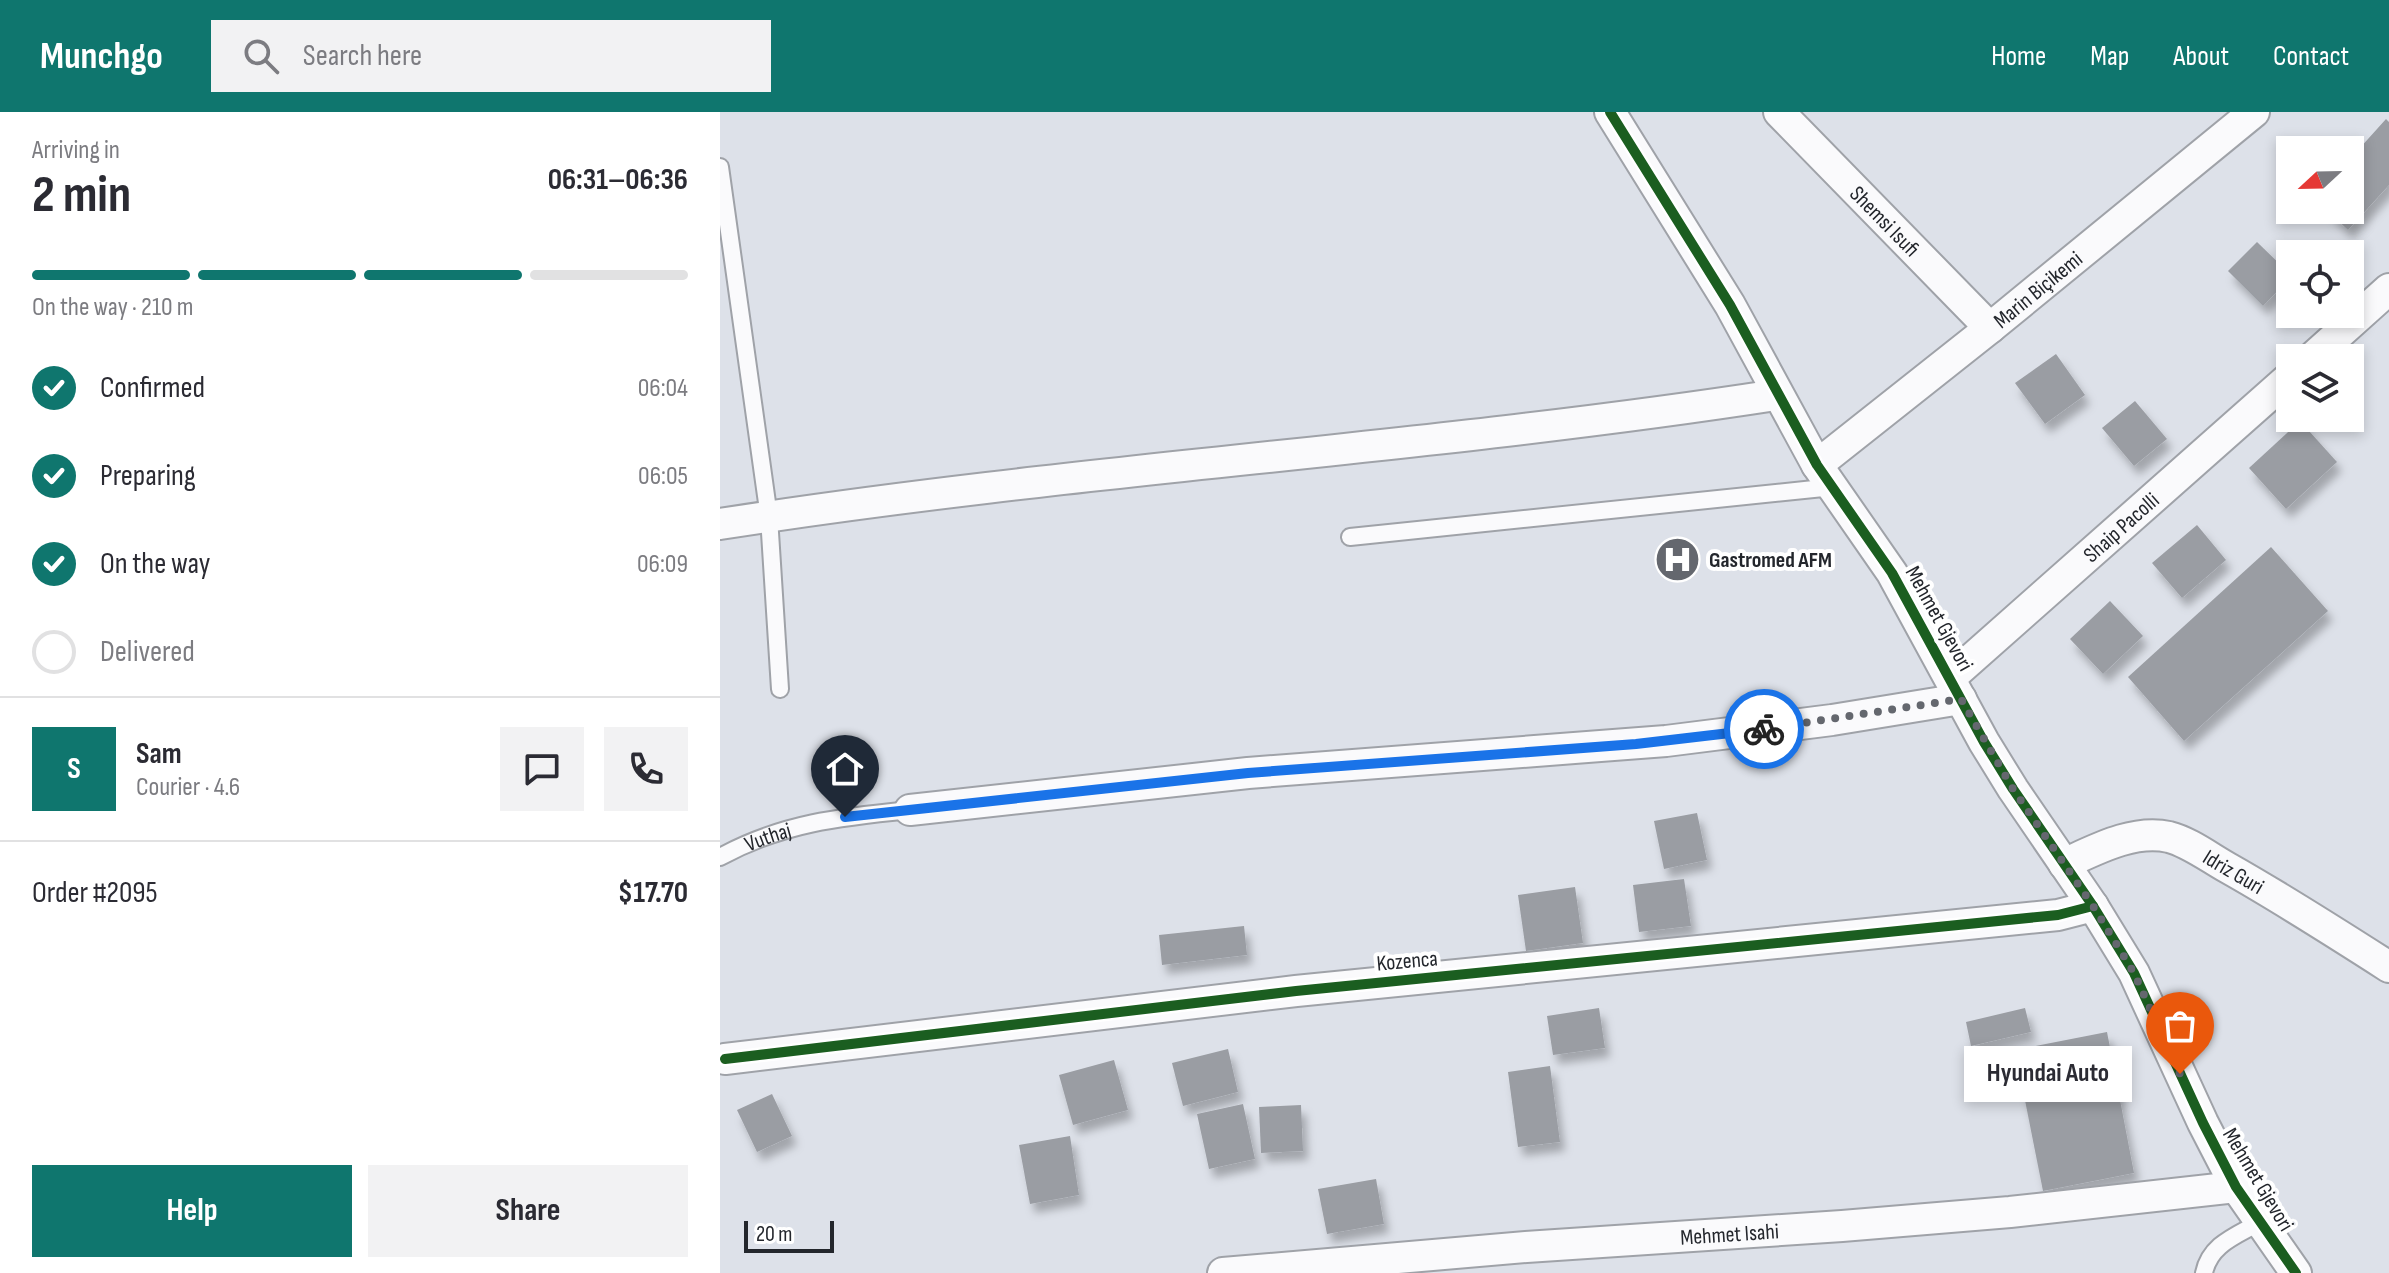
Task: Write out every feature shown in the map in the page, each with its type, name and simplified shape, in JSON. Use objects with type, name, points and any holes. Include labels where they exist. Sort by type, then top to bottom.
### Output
[{"type":"street","name":"Mehmet Gjevori","points":[[1610,112],[1730,305],[1776,395],[1825,476],[1892,573],[2013,789],[2093,906],[2134,973],[2236,1187],[2291,1272]]},
{"type":"street","name":"Shemsi Isufi","points":[[1779,112],[1990,328]]},
{"type":"street","name":"Marin Biçikemi","points":[[1825,476],[2220,121],[2254,112]]},
{"type":"street","points":[[2328,344],[2389,289]]},
{"type":"street","name":"Shaip Pacolli","points":[[1955,688],[2276,390]]},
{"type":"street","points":[[720,524],[1047,479],[1532,429],[1776,395]]},
{"type":"street","name":"Vuthaj","points":[[910,810],[1248,773],[1666,741],[1832,720],[1955,688]]},
{"type":"street","name":"Idriz Guri","points":[[2064,864],[2120,841],[2144,836],[2168,837],[2244,877],[2389,967]]},
{"type":"street","name":"Kozenca","points":[[725,1059],[1296,991],[2045,916],[2093,906]]},
{"type":"street","name":"Mehmet Isahi","points":[[1223,1273],[1542,1246],[1888,1223],[2236,1187]]},
{"type":"lane","points":[[720,167],[769,517],[780,689]]},
{"type":"lane","points":[[1350,537],[1825,476]]},
{"type":"lane","name":"Vuthaj","points":[[720,857],[773,832],[803,824],[910,810]]},
{"type":"lane","points":[[2204,1273],[2207,1259],[2216,1247],[2260,1222]]},
{"type":"building","points":[[2386,119],[2389,122],[2389,185],[2364,212],[2364,143]]},
{"type":"building","points":[[2257,242],[2276,260],[2276,293],[2263,306],[2228,271]]},
{"type":"building","points":[[2056,354],[2085,395],[2045,424],[2015,383]]},
{"type":"building","points":[[2135,401],[2167,439],[2134,466],[2102,428]]},
{"type":"building","points":[[2288,432],[2310,432],[2337,462],[2286,509],[2249,468]]},
{"type":"building","points":[[2197,525],[2226,560],[2182,598],[2152,563]]},
{"type":"building","points":[[2271,547],[2328,611],[2184,741],[2128,677]]},
{"type":"building","points":[[2110,601],[2143,636],[2103,674],[2070,639]]},
{"type":"building","points":[[1697,813],[1707,860],[1664,869],[1654,821]]},
{"type":"building","points":[[1684,879],[1691,926],[1639,932],[1633,885]]},
{"type":"building","points":[[1575,887],[1583,943],[1526,951],[1518,895]]},
{"type":"building","points":[[1244,926],[1247,955],[1162,965],[1159,935]]},
{"type":"building","points":[[1599,1008],[1605,1048],[1553,1055],[1547,1016]]},
{"type":"building","points":[[2025,1008],[2031,1032],[1971,1046],[1966,1022]]},
{"type":"building","points":[[2107,1032],[2134,1173],[2043,1191],[2015,1050]]},
{"type":"building","points":[[1228,1049],[1238,1092],[1183,1106],[1172,1063]]},
{"type":"building","points":[[1114,1060],[1128,1110],[1073,1125],[1059,1075]]},
{"type":"building","points":[[1550,1066],[1560,1142],[1518,1147],[1508,1072]]},
{"type":"building","points":[[772,1094],[792,1136],[757,1152],[737,1110]]},
{"type":"building","points":[[1243,1104],[1255,1159],[1209,1169],[1197,1114]]},
{"type":"building","points":[[1301,1105],[1303,1151],[1261,1153],[1259,1107]]},
{"type":"building","points":[[1070,1136],[1079,1195],[1030,1204],[1019,1145]]},
{"type":"building","points":[[1376,1179],[1384,1224],[1327,1234],[1318,1189]]},
{"type":"cycle path","points":[[1610,112],[1730,305],[1817,465],[1892,573],[1984,742],[2134,973],[2236,1187],[2296,1273]]},
{"type":"cycle path","points":[[725,1059],[1296,991],[2058,915],[2093,906]]},
{"type":"way so far","points":[[1764,729],[1961,699],[2013,789],[2093,906],[2134,973],[2180,1074]]},
{"type":"place","name":"Gastromed AFM","points":[[1678,559]]},
{"type":"place","name":"Hyundai Auto","points":[[2180,1074]]},
{"type":"route","points":[[845,817],[1248,773],[1636,744],[1764,729]]}]
